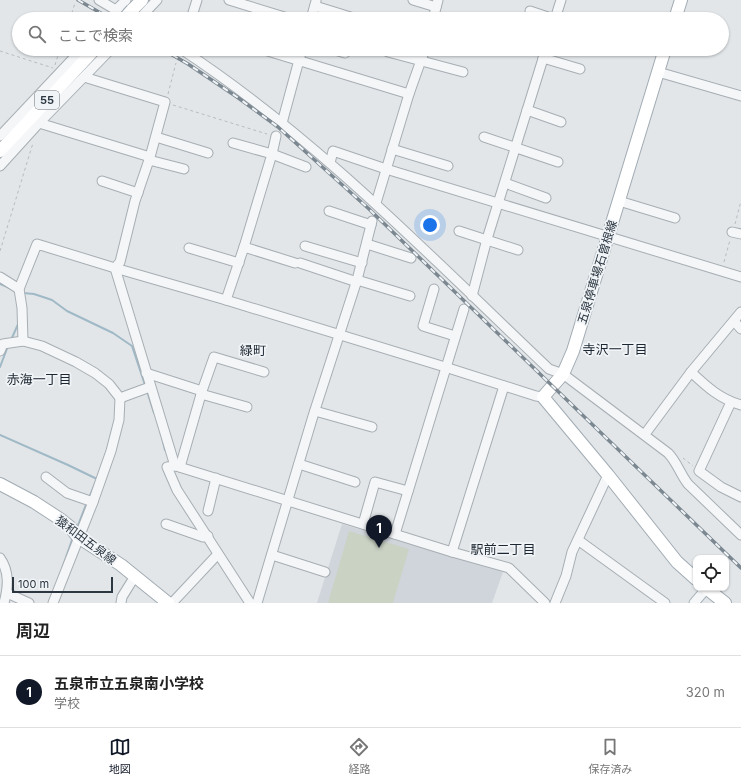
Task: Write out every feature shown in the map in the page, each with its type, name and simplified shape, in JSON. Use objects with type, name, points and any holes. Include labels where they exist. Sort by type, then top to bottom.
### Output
[{"type":"main road","points":[[132,12],[142,0]]},
{"type":"main road","points":[[678,12],[682,0]]},
{"type":"main road","name":"55","points":[[0,151],[88,56]]},
{"type":"main road","name":"五泉停車場石曽根線","points":[[543,397],[563,374],[573,352],[664,56]]},
{"type":"main road","points":[[543,397],[608,475],[677,562],[693,576]]},
{"type":"main road","name":"猿和田五泉線","points":[[1,486],[47,510],[70,527],[78,537],[135,576],[168,603]]},
{"type":"main road","points":[[710,591],[725,603]]},
{"type":"street","points":[[99,0],[116,12]]},
{"type":"street","points":[[132,12],[157,0]]},
{"type":"street","points":[[193,12],[197,0]]},
{"type":"street","points":[[229,0],[268,12]]},
{"type":"street","points":[[413,0],[437,4]]},
{"type":"street","points":[[557,12],[561,0]]},
{"type":"street","points":[[316,3],[338,12]]},
{"type":"street","points":[[0,136],[58,69],[74,56]]},
{"type":"street","points":[[0,166],[38,123],[104,56]]},
{"type":"street","points":[[192,56],[237,87],[376,203],[549,369],[563,374],[645,434],[668,453],[675,461],[682,476],[688,484],[741,535]]},
{"type":"street","points":[[285,56],[409,94]]},
{"type":"street","points":[[282,123],[300,56]]},
{"type":"street","points":[[404,56],[463,72]]},
{"type":"street","points":[[376,203],[409,94],[422,56]]},
{"type":"street","points":[[472,296],[487,239],[543,56]]},
{"type":"street","points":[[551,56],[580,69]]},
{"type":"street","points":[[658,72],[741,96]]},
{"type":"street","points":[[84,77],[165,102],[150,158],[138,193],[120,262],[115,268]]},
{"type":"street","points":[[527,110],[561,122]]},
{"type":"street","points":[[38,123],[184,169]]},
{"type":"street","points":[[226,300],[244,247],[276,136]]},
{"type":"street","points":[[156,137],[208,153]]},
{"type":"street","points":[[484,137],[558,162]]},
{"type":"street","points":[[232,143],[272,154],[306,167]]},
{"type":"street","points":[[392,148],[448,166]]},
{"type":"street","points":[[330,164],[333,151],[386,169],[499,202],[741,277]]},
{"type":"street","points":[[102,181],[138,193]]},
{"type":"street","points":[[505,183],[546,198]]},
{"type":"street","points":[[619,201],[675,218]]},
{"type":"street","points":[[255,603],[272,555],[315,411],[357,281],[372,223],[329,211]]},
{"type":"street","points":[[459,231],[518,250]]},
{"type":"street","points":[[23,341],[22,308],[19,289],[37,244],[543,397]]},
{"type":"street","points":[[366,244],[411,258]]},
{"type":"street","points":[[305,246],[362,263]]},
{"type":"street","points":[[244,247],[410,296]]},
{"type":"street","points":[[189,248],[239,263]]},
{"type":"street","points":[[115,268],[150,387],[178,467]]},
{"type":"street","points":[[0,277],[19,289]]},
{"type":"street","points":[[434,289],[423,326],[455,336]]},
{"type":"street","points":[[395,534],[464,309]]},
{"type":"street","points":[[645,434],[691,372],[741,312]]},
{"type":"street","points":[[734,321],[741,329]]},
{"type":"street","points":[[0,351],[3,344],[23,341],[42,346],[95,373],[109,384],[120,398],[119,420],[111,451],[93,502],[53,603]]},
{"type":"street","points":[[178,467],[214,357],[264,372]]},
{"type":"street","points":[[691,372],[710,390],[731,402],[741,405]]},
{"type":"street","points":[[146,373],[247,407]]},
{"type":"street","points":[[452,552],[504,386]]},
{"type":"street","points":[[120,398],[150,387]]},
{"type":"street","points":[[731,402],[699,471],[721,487],[741,497]]},
{"type":"street","points":[[315,411],[372,427]]},
{"type":"street","points":[[299,464],[355,482]]},
{"type":"street","points":[[255,603],[218,554],[208,536],[177,490],[167,467],[178,467],[216,478],[452,552],[509,568],[545,603]]},
{"type":"street","points":[[555,603],[566,576],[572,552],[608,475]]},
{"type":"street","points":[[46,477],[68,493],[93,502]]},
{"type":"street","points":[[208,511],[216,478]]},
{"type":"street","points":[[363,524],[375,482],[408,491]]},
{"type":"street","points":[[166,524],[203,537],[208,536]]},
{"type":"street","points":[[578,540],[654,600],[665,603]]},
{"type":"street","points":[[172,603],[218,554]]},
{"type":"street","points":[[272,555],[325,572]]},
{"type":"street","points":[[0,558],[5,565],[8,579],[7,593],[4,603]]},
{"type":"street","points":[[121,603],[122,597],[135,576]]},
{"type":"street","points":[[694,603],[704,591]]},
{"type":"street","points":[[7,593],[29,603]]},
{"type":"path","points":[[72,12],[75,3]]},
{"type":"path","points":[[0,51],[12,55]]},
{"type":"path","points":[[16,56],[58,69],[59,56]]},
{"type":"path","points":[[176,63],[165,102],[276,136]]},
{"type":"path","points":[[0,251],[34,137]]},
{"type":"shaded area","points":[[342,524],[503,572],[492,603],[317,603]]},
{"type":"shaded area","points":[[349,531],[409,549],[393,603],[328,603]]},
{"type":"waterway","points":[[0,284],[12,289]]},
{"type":"waterway","points":[[23,293],[34,294],[52,300],[67,311],[113,333],[132,346],[145,385]]},
{"type":"waterway","points":[[11,340],[19,322]]},
{"type":"waterway","points":[[0,367],[8,346]]},
{"type":"waterway","points":[[147,391],[154,413]]},
{"type":"waterway","points":[[0,435],[97,479],[89,498]]},
{"type":"waterway","points":[[162,437],[165,450]]},
{"type":"waterway","points":[[77,528],[87,502]]},
{"type":"waterway","points":[[62,569],[73,537]]},
{"type":"railway","points":[[78,0],[99,12]]},
{"type":"railway","points":[[174,56],[237,97],[278,127],[369,209],[741,568]]},
{"type":"place","name":"五泉市立五泉南小学校","points":[[379,548]]},
{"type":"district","name":"寺沢一丁目","points":[[615,349]]},
{"type":"district","name":"緑町","points":[[253,350]]},
{"type":"district","name":"赤海一丁目","points":[[39,379]]},
{"type":"district","name":"駅前二丁目","points":[[503,549]]}]
